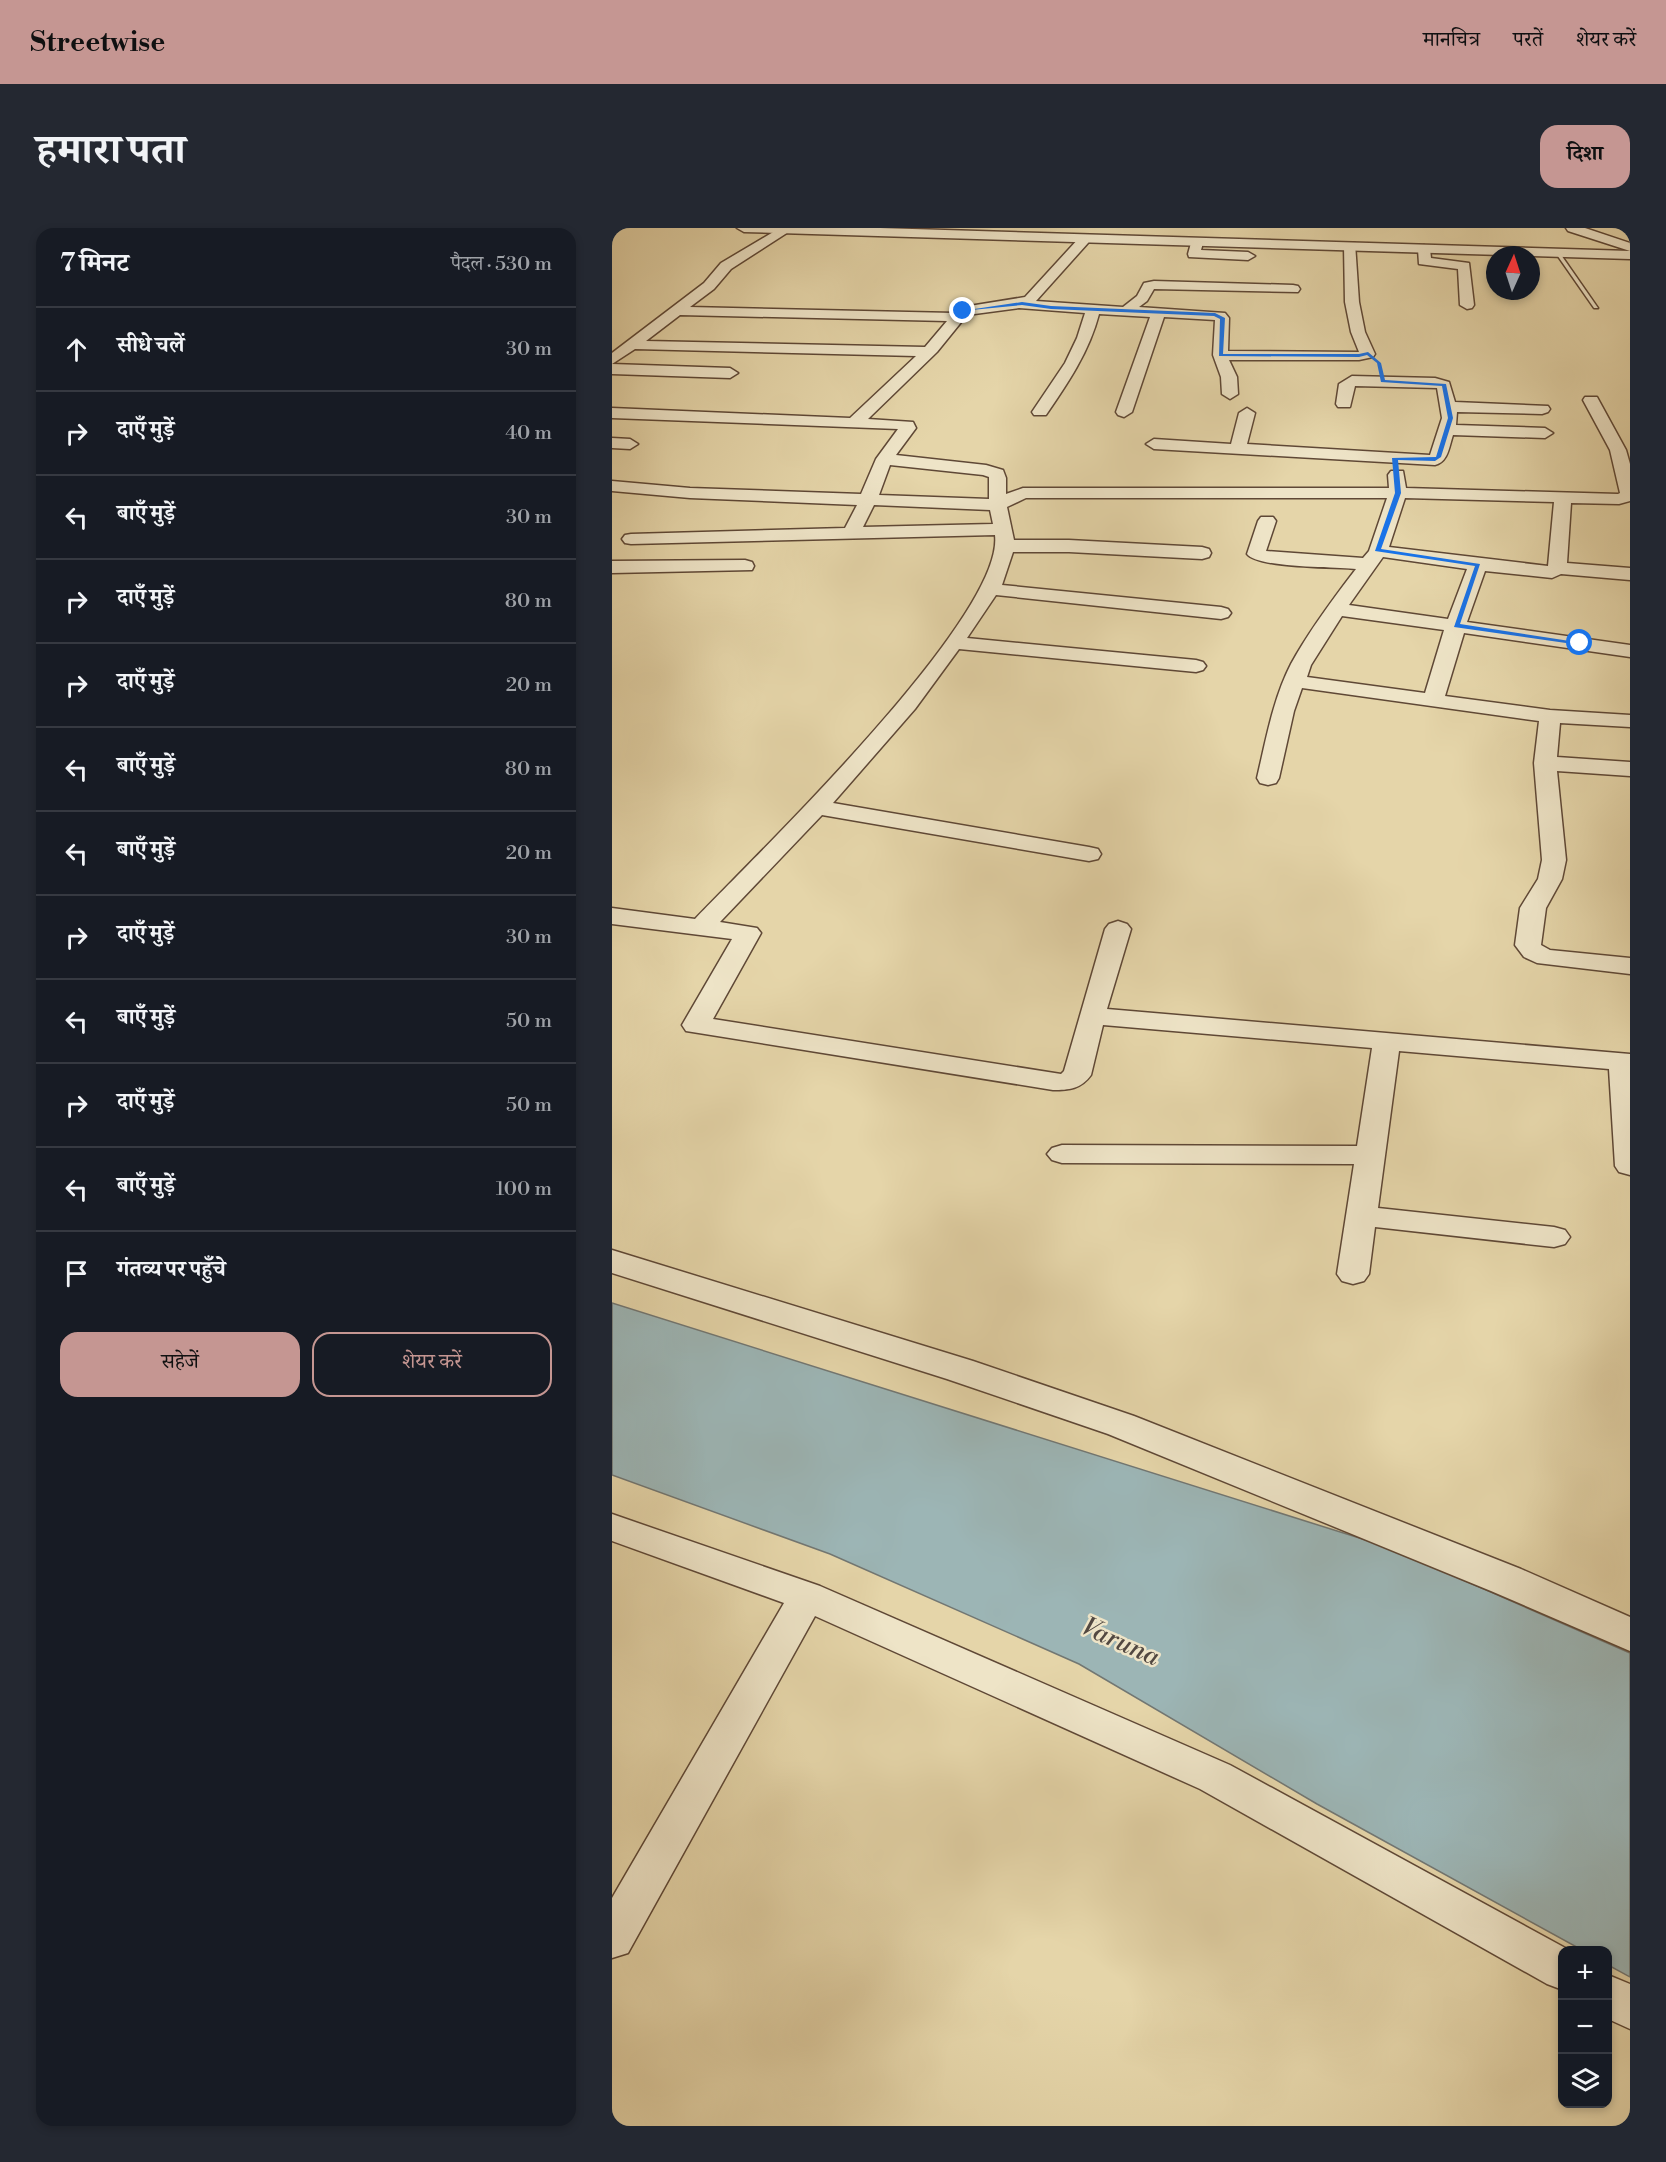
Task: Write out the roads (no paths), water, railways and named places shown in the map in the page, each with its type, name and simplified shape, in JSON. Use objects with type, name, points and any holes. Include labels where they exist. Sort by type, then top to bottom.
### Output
[{"type":"street","points":[[744,228],[1052,233],[1084,240],[1630,255]]},
{"type":"street","points":[[1572,228],[1630,247]]},
{"type":"street","points":[[612,360],[709,286],[726,266],[787,229]]},
{"type":"street","points":[[1022,304],[1035,296],[1084,240]]},
{"type":"street","points":[[1197,243],[1194,254],[1248,256]]},
{"type":"street","points":[[1350,246],[1352,302],[1358,332],[1368,354],[1379,363],[1383,381]]},
{"type":"street","points":[[1424,249],[1424,261],[1464,266],[1467,305]]},
{"type":"street","points":[[1197,286],[1210,255]]},
{"type":"street","points":[[1126,311],[1142,298],[1151,285],[1197,286],[1260,283],[1293,289]]},
{"type":"street","points":[[855,422],[928,352],[963,311],[1022,304],[1220,316],[1222,318],[1220,355],[1229,377],[1230,394]]},
{"type":"street","points":[[1040,412],[1082,347],[1093,310]]},
{"type":"street","points":[[677,311],[957,317]]},
{"type":"street","points":[[1124,412],[1159,312]]},
{"type":"street","points":[[632,345],[928,352]]},
{"type":"street","points":[[1220,355],[1359,356],[1368,354]]},
{"type":"street","points":[[612,369],[730,373]]},
{"type":"street","points":[[1154,444],[1437,459],[1450,418],[1444,385],[1383,381],[1348,382],[1344,404]]},
{"type":"street","points":[[1449,407],[1542,409]]},
{"type":"street","points":[[612,486],[690,493],[998,506],[1023,493],[1398,493],[1619,499],[1629,494],[1624,450],[1595,409],[1620,417]]},
{"type":"street","points":[[612,413],[897,423],[909,426],[884,459],[868,500],[851,533]]},
{"type":"street","points":[[1238,449],[1247,413]]},
{"type":"street","points":[[1446,430],[1545,433]]},
{"type":"street","points":[[612,443],[630,444]]},
{"type":"street","points":[[1268,778],[1283,711],[1301,665],[1336,609],[1373,557],[1398,493],[1395,458]]},
{"type":"street","points":[[702,926],[904,709],[955,643],[990,590],[1004,538],[998,506],[998,478],[993,472],[884,459]]},
{"type":"street","points":[[1557,568],[1563,497]]},
{"type":"street","points":[[1267,521],[1256,554],[1264,557],[1373,557],[1542,572],[1552,572],[1557,568],[1630,574]]},
{"type":"street","points":[[632,539],[851,533],[1004,538],[1080,547],[1202,553]]},
{"type":"street","points":[[1433,701],[1456,625],[1478,565]]},
{"type":"street","points":[[612,567],[745,566]]},
{"type":"street","points":[[990,590],[1221,613]]},
{"type":"street","points":[[1336,609],[1630,651]]},
{"type":"street","points":[[955,643],[1196,666]]},
{"type":"street","points":[[1294,681],[1550,716],[1630,721]]},
{"type":"street","points":[[1550,716],[1545,763],[1554,860],[1550,879],[1533,908],[1528,945],[1533,952],[1546,957],[1630,966]]},
{"type":"street","points":[[1545,763],[1630,770]]},
{"type":"street","points":[[815,807],[1089,854]]},
{"type":"street","points":[[612,916],[748,933],[696,1025],[1053,1082],[1068,1082],[1077,1075],[1118,929]]},
{"type":"street","points":[[1092,1016],[1626,1062],[1630,1166]]},
{"type":"street","points":[[1353,1274],[1387,1041]]},
{"type":"street","points":[[1062,1154],[1370,1155]]},
{"type":"street","points":[[1362,1216],[1554,1237]]},
{"type":"street","points":[[612,1262],[960,1370],[1121,1425],[1506,1580],[1630,1635]]},
{"type":"street","points":[[612,1527],[807,1596],[1215,1777],[1558,1967]]},
{"type":"street","points":[[612,1939],[807,1596]]},
{"type":"street","points":[[1612,1997],[1630,2008]]},
{"type":"lane","points":[[1557,252],[1596,307]]},
{"type":"water","name":"Varuna","points":[[612,1303],[1388,1547],[1630,1653],[1630,1977],[1612,1967],[1612,1946],[1575,1946],[1317,1804],[1079,1664],[830,1554],[612,1475]]}]
